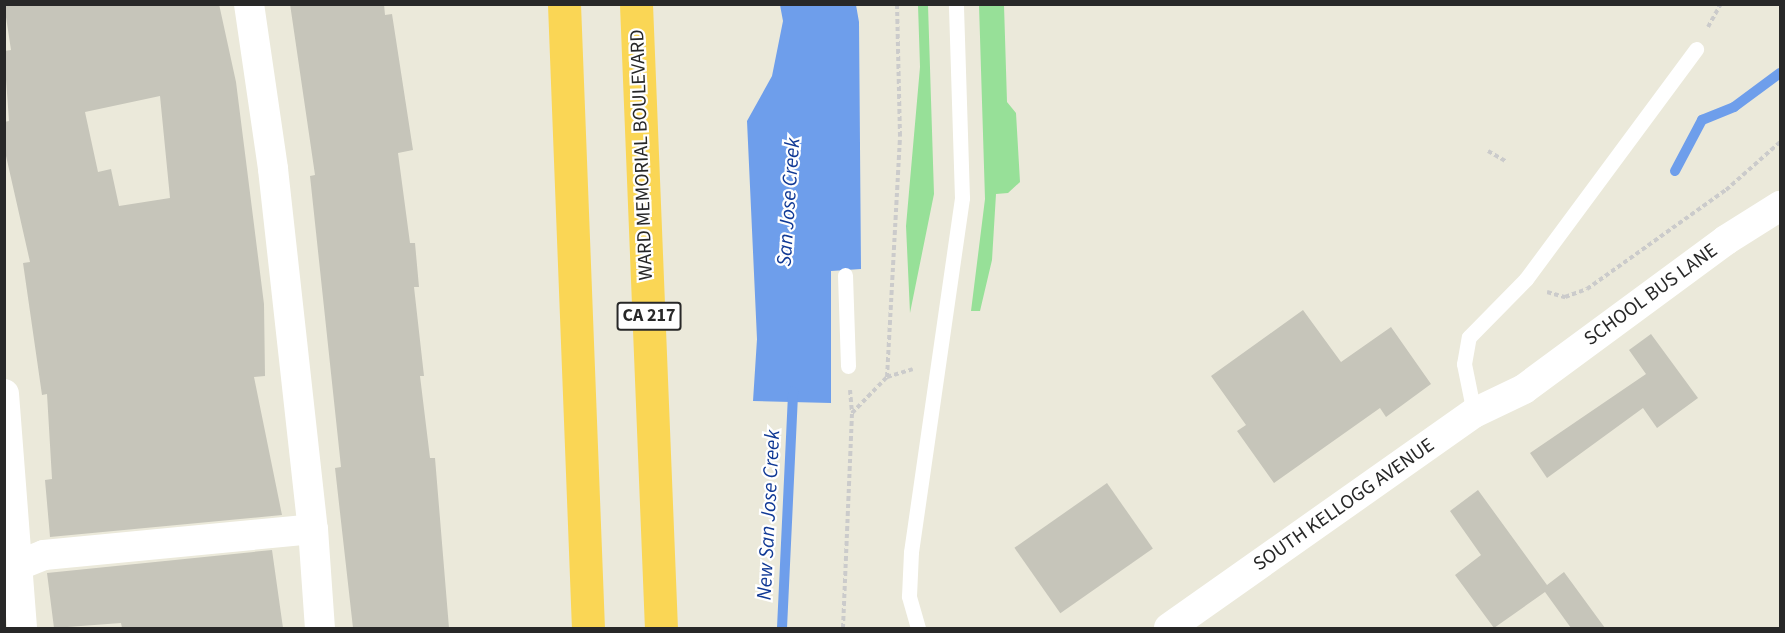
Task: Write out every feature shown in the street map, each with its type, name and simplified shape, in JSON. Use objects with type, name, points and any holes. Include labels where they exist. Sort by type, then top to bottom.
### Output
[{"type":"highway","points":[[564,4],[588,628]]},
{"type":"highway","name":"WARD MEMORIAL BOULEVARD","points":[[636,4],[661,628]]},
{"type":"street","points":[[249,4],[273,169],[313,529],[320,628]]},
{"type":"street","name":"SCHOOL BUS LANE","points":[[1524,389],[1726,240],[1780,206]]},
{"type":"street","name":"SOUTH KELLOGG AVENUE","points":[[1169,628],[1474,413],[1524,389]]},
{"type":"street","points":[[4,394],[12,568],[22,628]]},
{"type":"street","points":[[12,568],[44,555],[313,529]]},
{"type":"lane","points":[[918,628],[909,596],[909,574],[962,198],[956,4]]},
{"type":"lane","points":[[1474,413],[1464,364],[1469,337],[1526,279],[1696,49]]},
{"type":"lane","points":[[845,275],[848,366]]},
{"type":"path","points":[[887,377],[900,136],[897,4]]},
{"type":"path","points":[[1526,279],[1553,296],[1587,289],[1726,190],[1780,142]]},
{"type":"path","points":[[1488,151],[1505,161]]},
{"type":"path","points":[[843,628],[852,414],[887,377],[918,368],[938,371]]},
{"type":"green space","points":[[918,5],[928,5],[934,194],[910,313],[906,226],[920,67]]},
{"type":"green space","points":[[979,5],[1004,5],[1007,102],[1016,113],[1020,182],[1008,193],[996,194],[992,260],[980,311],[971,311],[985,199]]},
{"type":"water","name":"San Jose Creek","points":[[780,5],[856,5],[859,22],[861,269],[831,271],[831,403],[753,401],[757,339],[747,121],[772,76],[783,21]]},
{"type":"building","points":[[4,4],[219,4],[236,82],[264,304],[265,376],[254,377],[282,515],[50,537],[45,480],[52,479],[47,394],[42,395],[23,263],[30,262],[4,147],[4,122],[9,121],[4,51],[11,50]],"holes":[[[160,96],[170,198],[119,206],[111,169],[98,172],[85,112]]]},
{"type":"building","points":[[290,4],[384,4],[385,15],[392,14],[413,150],[398,153],[410,243],[415,243],[419,287],[414,287],[424,376],[420,376],[430,458],[435,458],[449,628],[353,628],[335,468],[341,467],[310,176],[315,175]]},
{"type":"building","points":[[1303,310],[1341,362],[1391,327],[1431,384],[1386,417],[1380,408],[1274,483],[1237,431],[1246,425],[1211,376]]},
{"type":"building","points":[[1651,334],[1698,398],[1657,428],[1643,408],[1547,478],[1530,453],[1646,374],[1629,350]]},
{"type":"building","points":[[1107,483],[1153,549],[1060,613],[1014,548]]},
{"type":"building","points":[[1478,490],[1547,585],[1564,572],[1605,628],[1571,628],[1545,592],[1494,628],[1455,575],[1481,555],[1450,511]]},
{"type":"building","points":[[272,550],[283,628],[122,628],[121,623],[54,628],[47,573]]},
{"type":"waterway","points":[[1675,171],[1702,120],[1734,107],[1780,73]]},
{"type":"waterway","name":"New San Jose Creek","points":[[782,628],[793,391]]}]
